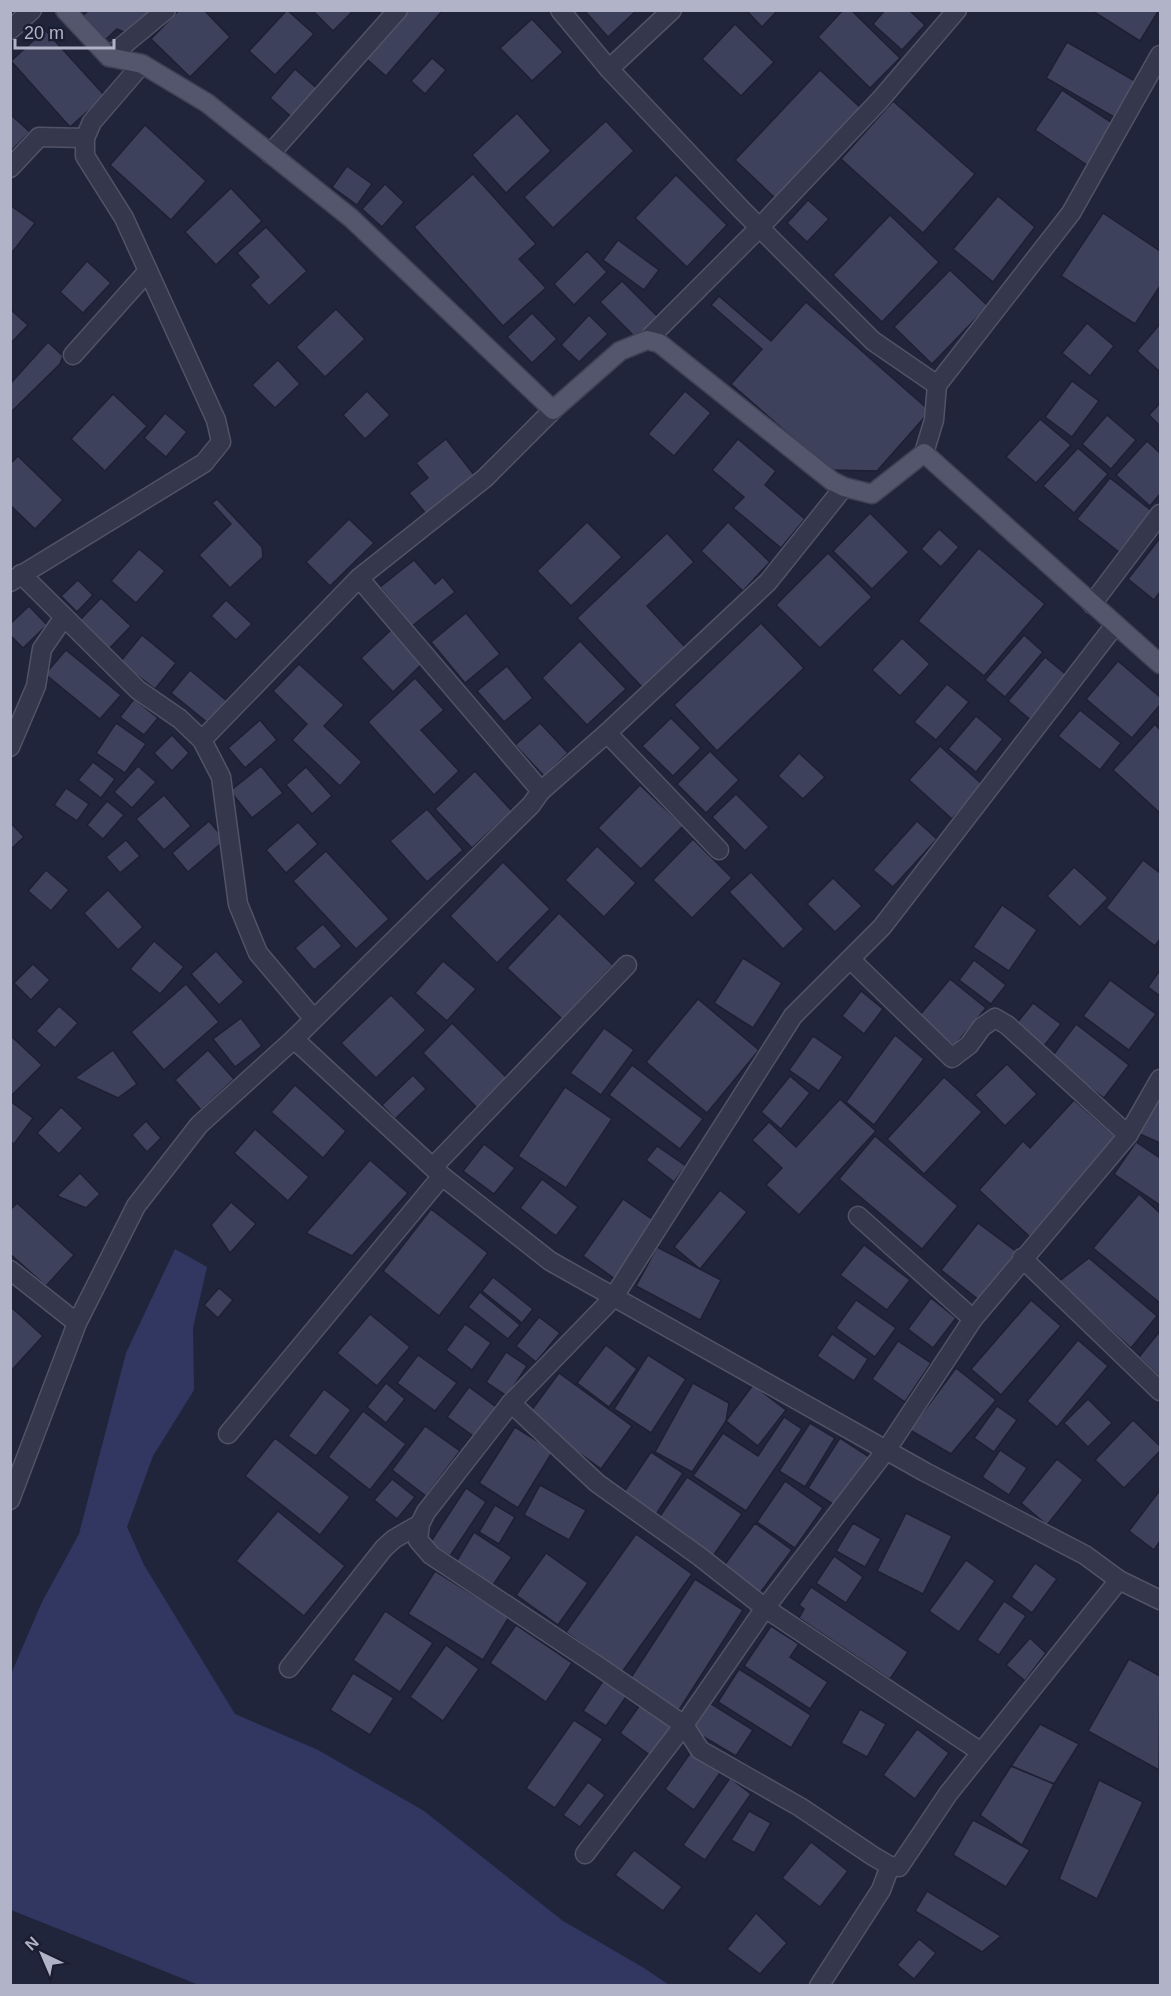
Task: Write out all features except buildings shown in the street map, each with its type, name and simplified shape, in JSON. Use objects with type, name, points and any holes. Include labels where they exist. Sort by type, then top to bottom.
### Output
[{"type":"main road","points":[[65,10],[109,57],[142,64],[207,103],[351,218],[553,410],[620,351],[647,340],[659,343],[832,481],[844,487],[872,494],[924,453],[1114,625],[1161,664]]},
{"type":"street","points":[[10,30],[32,10]]},
{"type":"street","points":[[109,57],[166,10]]},
{"type":"street","points":[[270,154],[398,10]]},
{"type":"street","points":[[560,10],[609,69],[873,341],[937,385]]},
{"type":"street","points":[[609,69],[672,10]]},
{"type":"street","points":[[647,340],[760,227],[880,100],[957,10]]},
{"type":"street","points":[[924,453],[934,420],[937,385],[1071,213],[1161,54]]},
{"type":"street","points":[[142,64],[92,122],[85,138],[86,156],[124,218],[216,420],[221,441],[204,463],[16,578],[64,617],[138,690],[180,719],[202,740],[221,777],[238,904],[258,953],[313,1018]]},
{"type":"street","points":[[10,168],[39,137],[85,138]]},
{"type":"street","points":[[73,355],[148,271]]},
{"type":"street","points":[[202,740],[359,578],[485,478],[553,410]]},
{"type":"street","points":[[10,1500],[77,1323],[136,1206],[199,1125],[294,1039],[531,805],[541,791],[607,733],[768,582],[844,487]]},
{"type":"street","points":[[1092,604],[1161,514]]},
{"type":"street","points":[[359,578],[541,791]]},
{"type":"street","points":[[10,747],[36,686],[42,649],[64,617]]},
{"type":"street","points":[[1114,625],[882,927],[793,1016],[613,1298],[511,1402],[426,1512],[420,1524],[418,1540],[431,1555],[684,1725],[700,1750],[800,1807],[890,1866],[899,1867],[981,1752],[1119,1580]]},
{"type":"street","points":[[607,733],[719,850]]},
{"type":"street","points":[[851,960],[952,1058],[969,1045],[982,1027],[995,1018],[1007,1025],[1128,1135]]},
{"type":"street","points":[[228,1434],[437,1171],[627,965]]},
{"type":"street","points":[[294,1039],[437,1171],[550,1261],[925,1472],[1085,1555],[1119,1580],[1161,1600]]},
{"type":"street","points":[[585,1854],[684,1725],[765,1608],[887,1449],[973,1319],[1022,1258],[1069,1207],[1128,1135],[1161,1079]]},
{"type":"street","points":[[858,1216],[973,1319]]},
{"type":"street","points":[[1022,1258],[1161,1391]]},
{"type":"street","points":[[10,1270],[77,1323]]},
{"type":"street","points":[[511,1402],[597,1483],[699,1556],[765,1608],[981,1752]]},
{"type":"street","points":[[289,1668],[384,1548],[394,1539],[420,1524]]},
{"type":"street","points":[[819,1986],[881,1890],[890,1866]]},
{"type":"water","points":[[175,1249],[207,1267],[193,1328],[194,1390],[153,1456],[127,1527],[144,1565],[235,1714],[318,1750],[424,1811],[563,1921],[669,1985],[199,1985],[11,1910],[11,1674],[42,1602],[79,1534],[126,1353]]}]
